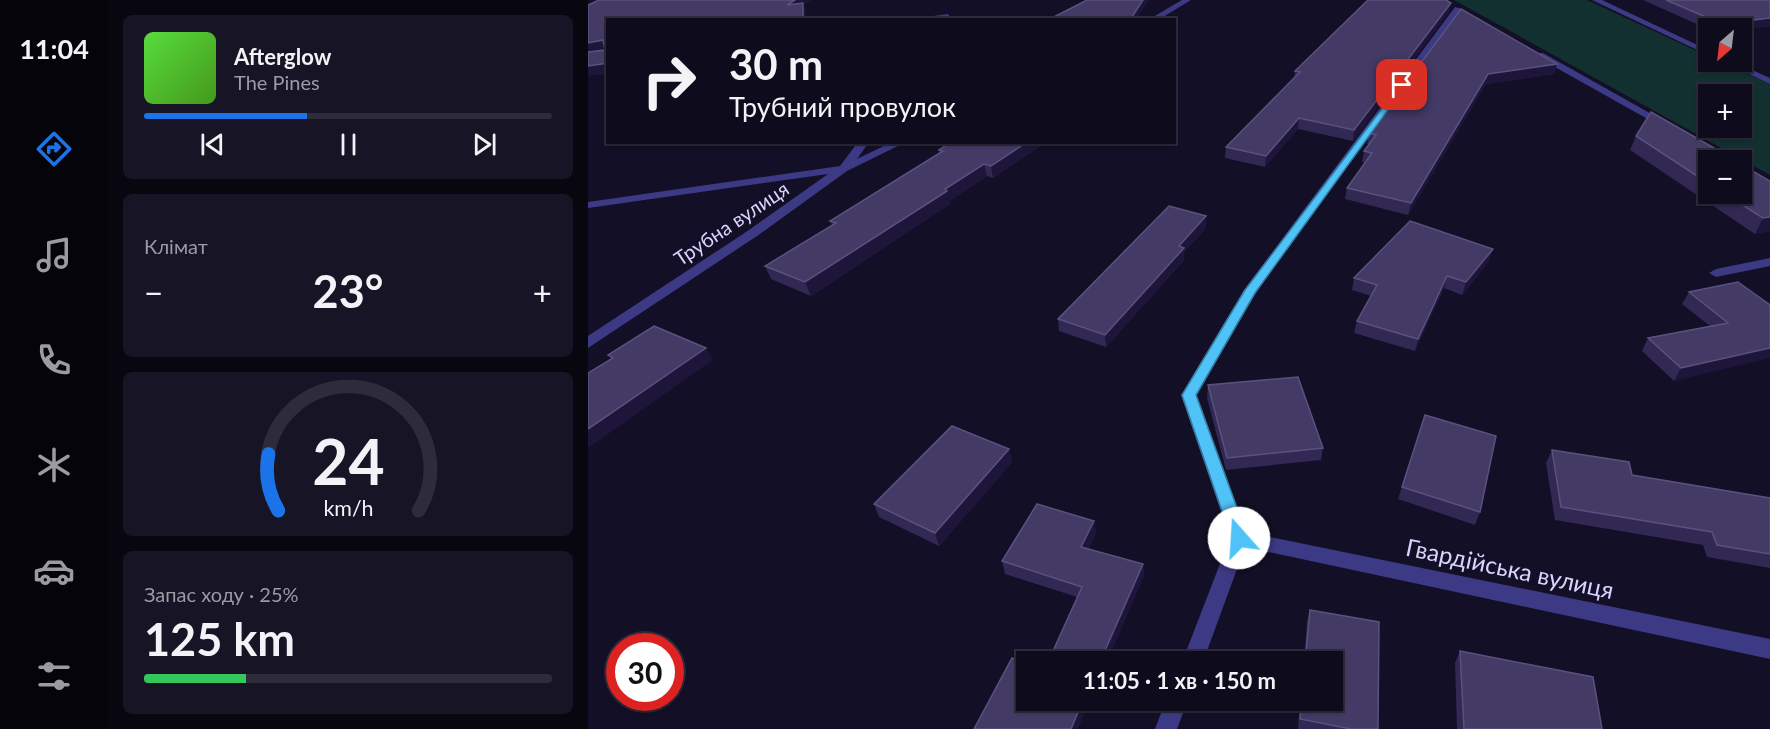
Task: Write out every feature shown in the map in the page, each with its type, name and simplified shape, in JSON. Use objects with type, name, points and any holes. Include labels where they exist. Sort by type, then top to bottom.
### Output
[{"type":"street","points":[[1156,18],[1187,0]]},
{"type":"street","points":[[1596,0],[1698,48]]},
{"type":"street","points":[[1196,651],[1239,538],[1189,395],[1249,293],[1459,10]]},
{"type":"street","points":[[931,18],[948,15]]},
{"type":"street","points":[[1531,50],[1677,131]]},
{"type":"street","points":[[1750,72],[1770,81]]},
{"type":"street","points":[[588,205],[843,169],[862,144]]},
{"type":"street","name":"Трубна вулиця","points":[[588,343],[753,233],[843,169],[897,144]]},
{"type":"street","points":[[1716,273],[1770,262]]},
{"type":"street","name":"Гвардійська вулиця","points":[[1239,538],[1770,649]]},
{"type":"street","points":[[1166,729],[1173,711]]},
{"type":"green space","points":[[1454,0],[1587,0],[1698,51],[1698,72],[1743,72],[1770,84],[1770,175],[1752,165],[1752,150],[1725,150],[1703,138],[1752,138],[1752,84],[1698,84],[1698,135]]},
{"type":"building","points":[[599,0],[795,0],[787,5],[803,3],[803,18],[606,18],[606,63],[588,66],[588,52],[605,50],[603,40],[588,43],[588,5]]},
{"type":"building","points":[[1087,0],[1143,0],[1131,18],[1052,18]]},
{"type":"building","points":[[1368,0],[1446,0],[1451,3],[1354,130],[1299,118],[1266,156],[1226,147],[1300,72],[1295,71]]},
{"type":"building","points":[[1666,0],[1770,0],[1770,18],[1752,20],[1752,18],[1708,18]]},
{"type":"building","points":[[1461,9],[1557,64],[1488,74],[1411,203],[1347,188],[1372,153],[1364,151],[1376,135],[1369,133]]},
{"type":"building","points":[[1651,112],[1718,150],[1698,150],[1698,176],[1636,136]]},
{"type":"building","points":[[948,144],[1024,144],[991,166],[984,164],[945,189],[947,191],[805,282],[765,266],[836,223],[830,221],[943,151],[939,150]]},
{"type":"building","points":[[1752,171],[1770,181],[1770,217],[1763,218],[1741,204],[1752,204]]},
{"type":"building","points":[[1169,206],[1206,216],[1179,246],[1184,248],[1105,335],[1058,319]]},
{"type":"building","points":[[1410,221],[1493,249],[1466,282],[1447,276],[1418,339],[1357,321],[1377,285],[1354,278]]},
{"type":"building","points":[[1738,282],[1770,305],[1770,348],[1681,368],[1648,338],[1728,323],[1689,292]]},
{"type":"building","points":[[654,326],[706,348],[588,429],[588,373],[613,358],[608,355]]},
{"type":"building","points":[[1298,377],[1323,448],[1227,458],[1208,385]]},
{"type":"building","points":[[1425,415],[1496,436],[1480,512],[1402,487]]},
{"type":"building","points":[[952,426],[1009,449],[935,533],[874,504]]},
{"type":"building","points":[[1552,450],[1629,462],[1632,475],[1770,498],[1770,554],[1717,545],[1712,532],[1561,507]]},
{"type":"building","points":[[1037,504],[1094,521],[1081,547],[1143,564],[1105,651],[1053,651],[1082,587],[1002,561]]},
{"type":"building","points":[[1310,610],[1379,622],[1378,729],[1351,729],[1300,719],[1301,711],[1343,711],[1343,651],[1306,651]]},
{"type":"building","points":[[1460,651],[1593,677],[1602,729],[1464,729]]},
{"type":"building","points":[[1012,658],[1016,659],[1016,711],[1078,711],[1071,729],[974,729]]},
{"type":"route","points":[[1239,538],[1189,395],[1249,293],[1402,85]]}]
